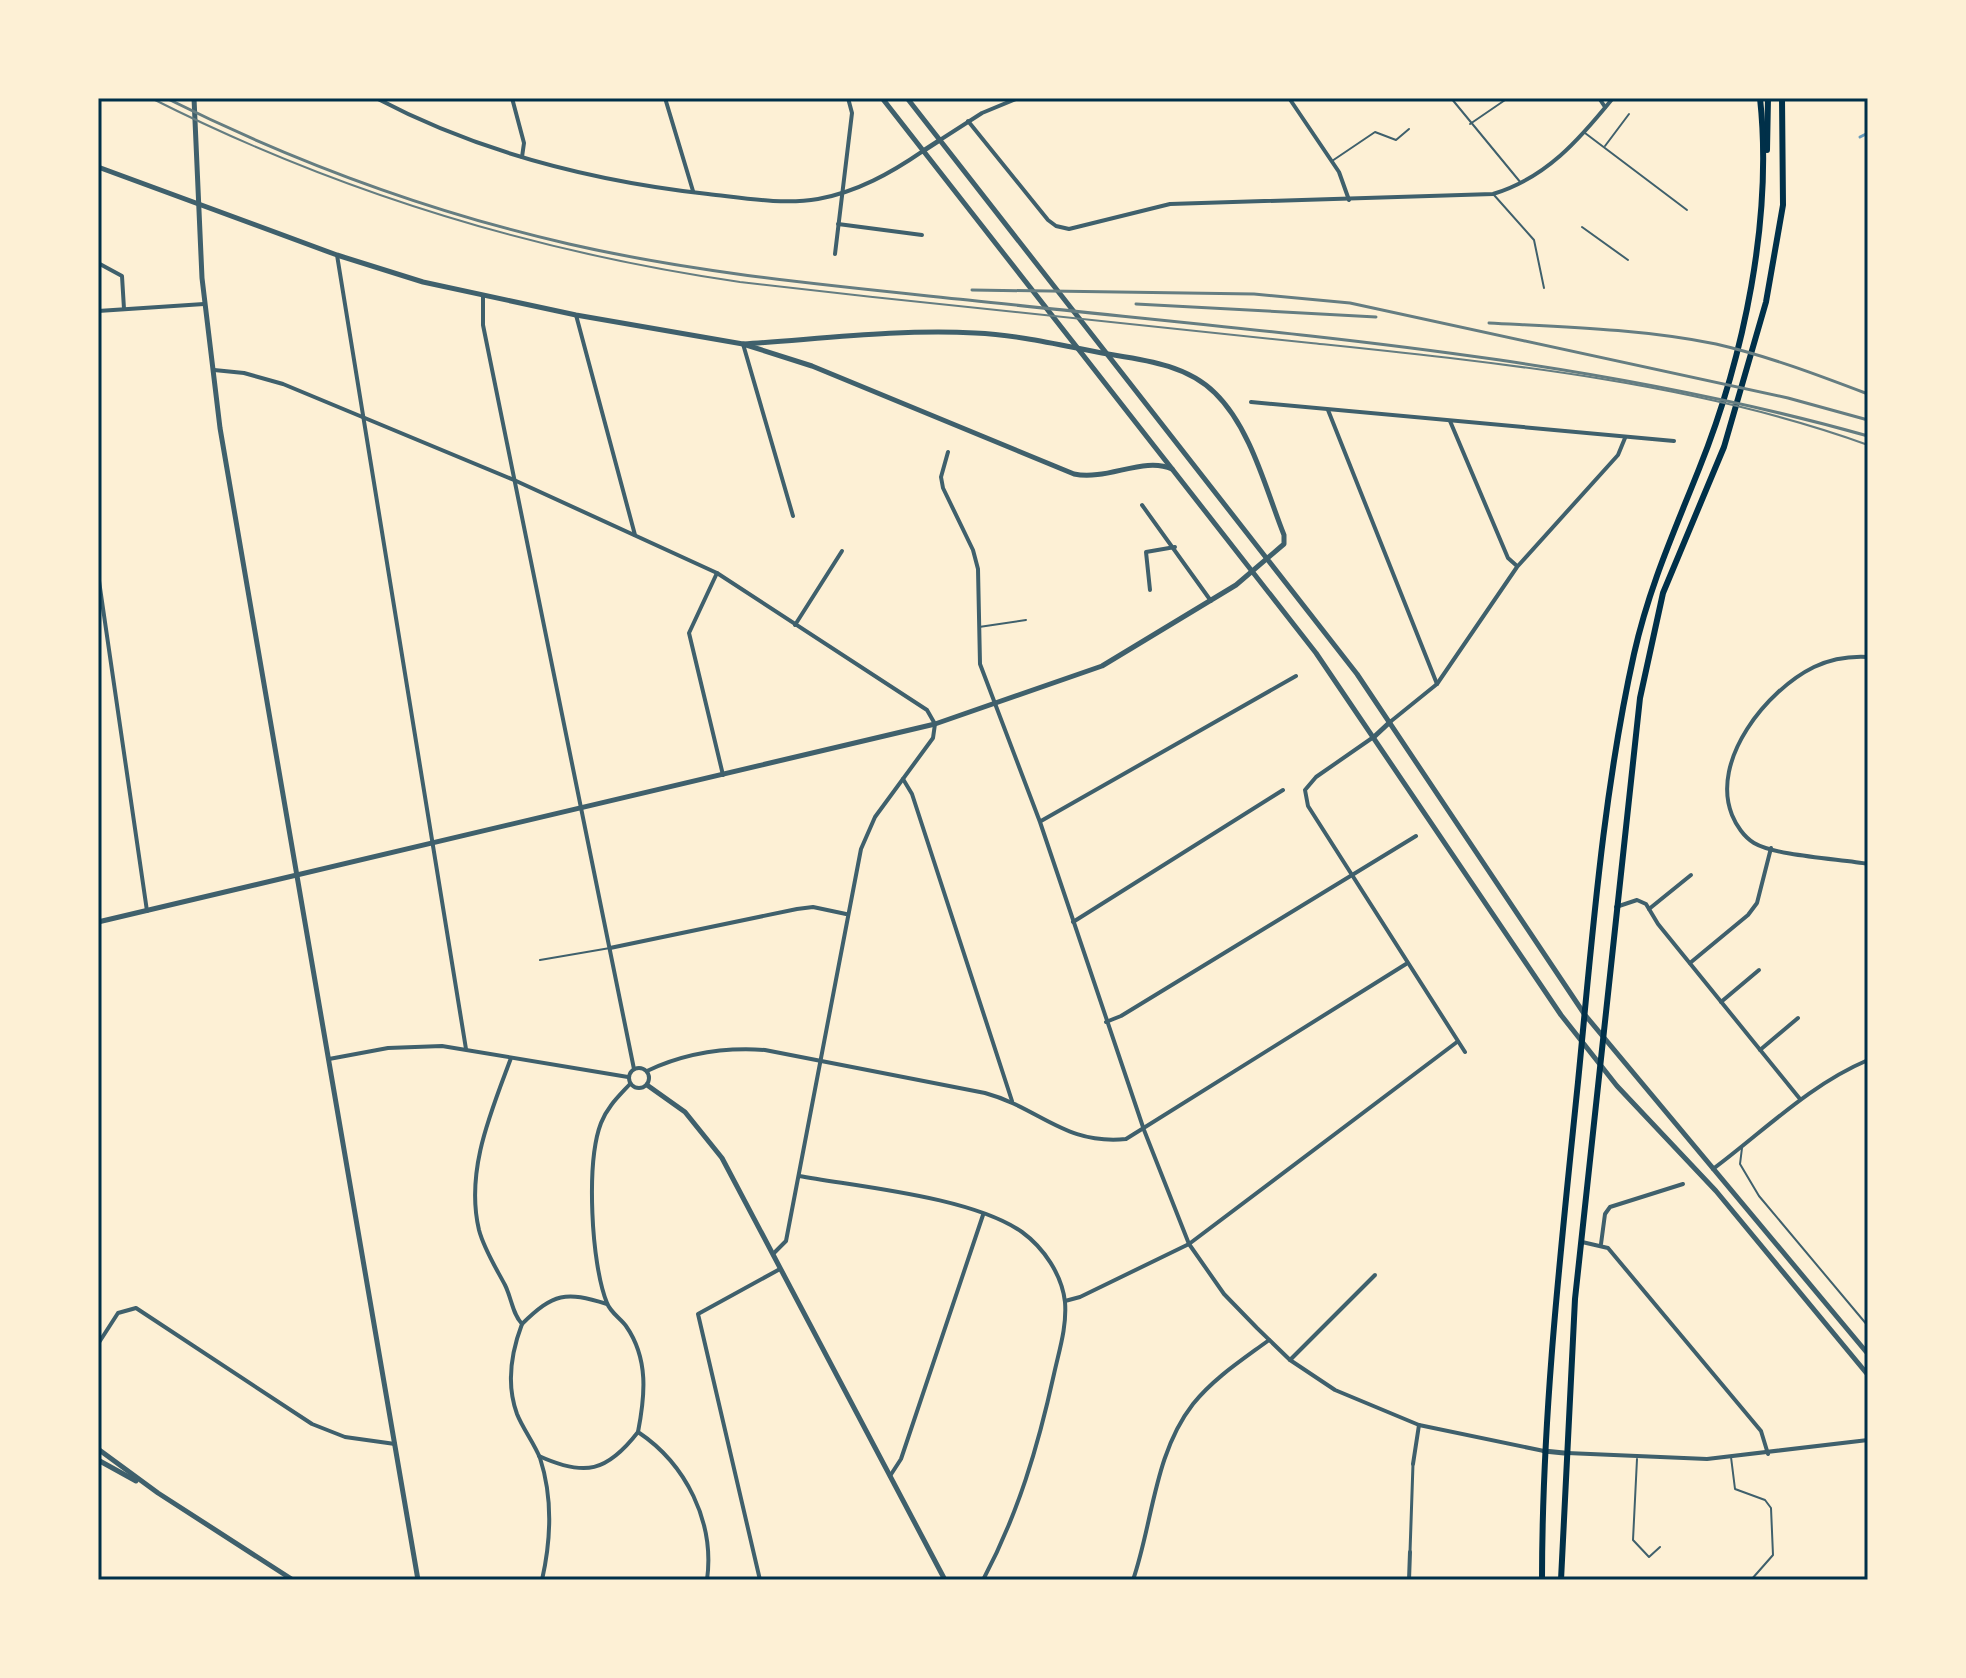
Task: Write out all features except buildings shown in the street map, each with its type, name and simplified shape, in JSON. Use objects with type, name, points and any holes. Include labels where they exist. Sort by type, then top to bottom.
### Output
[{"type":"main road","points":[[1760,98],[1762,203]]},
{"type":"main road","points":[[1542,1580],[1544,1451],[1582,1041],[1616,752],[1634,655],[1659,562],[1699,469],[1728,378],[1754,268],[1762,203],[1768,98]]},
{"type":"main road","points":[[1561,1580],[1564,1453],[1580,1241],[1632,755],[1648,651],[1663,593],[1724,447],[1766,302],[1783,205],[1785,140],[1782,98]]},
{"type":"street","points":[[194,98],[204,304],[212,370],[418,1580]]},
{"type":"street","points":[[376,98],[414,118],[522,157],[619,183],[796,201],[840,193],[882,177],[968,121],[1018,98]]},
{"type":"street","points":[[512,98],[525,147],[522,157]]},
{"type":"street","points":[[665,98],[694,193]]},
{"type":"street","points":[[835,254],[852,113],[848,98]]},
{"type":"street","points":[[882,98],[1253,571],[1375,736],[1492,915],[1598,1062],[1716,1191],[1868,1375]]},
{"type":"street","points":[[907,98],[1269,559],[1390,722],[1601,1036],[1868,1354]]},
{"type":"street","points":[[1289,98],[1332,161],[1346,185],[1349,200]]},
{"type":"street","points":[[1599,98],[1605,107]]},
{"type":"street","points":[[968,121],[1048,220],[1063,229],[1170,204],[1493,194],[1522,184],[1558,160],[1613,98]]},
{"type":"street","points":[[98,167],[337,255],[483,296],[743,344],[812,366],[1074,474],[1098,477],[1157,464],[1173,469]]},
{"type":"street","points":[[838,224],[922,235]]},
{"type":"street","points":[[337,255],[466,1049]]},
{"type":"street","points":[[98,263],[122,276],[124,309]]},
{"type":"street","points":[[483,296],[483,325],[634,1069],[628,1077]]},
{"type":"street","points":[[98,311],[204,304]]},
{"type":"street","points":[[576,315],[635,535]]},
{"type":"street","points":[[98,922],[935,724],[1102,666],[1211,601],[1282,548],[1284,535],[1244,439],[1216,393],[1197,379],[1175,369],[1145,360],[977,333],[913,333],[743,344]]},
{"type":"street","points":[[743,344],[793,516]]},
{"type":"street","points":[[212,370],[262,377],[514,480],[717,573],[916,702],[935,724]]},
{"type":"street","points":[[1251,402],[1674,441]]},
{"type":"street","points":[[1328,410],[1437,684]]},
{"type":"street","points":[[1450,421],[1508,558],[1517,567]]},
{"type":"street","points":[[1465,1052],[1350,876],[1308,806],[1305,790],[1316,777],[1375,736],[1437,684],[1517,567],[1618,455],[1625,438]]},
{"type":"street","points":[[948,452],[941,477],[976,562],[980,664],[1040,822],[1144,1130],[1189,1244],[1224,1294],[1290,1360],[1335,1390],[1419,1425],[1544,1451],[1637,1458],[1730,1457],[1868,1440]]},
{"type":"street","points":[[1142,505],[1211,601]]},
{"type":"street","points":[[1150,590],[1146,552],[1175,547]]},
{"type":"street","points":[[795,625],[842,551]]},
{"type":"street","points":[[717,573],[689,633],[723,775]]},
{"type":"street","points":[[98,574],[147,911]]},
{"type":"street","points":[[1868,657],[1837,659],[1814,667],[1758,715],[1734,751],[1725,788],[1733,818],[1743,834],[1755,843],[1868,864]]},
{"type":"street","points":[[1040,822],[1296,676]]},
{"type":"street","points":[[773,1254],[786,1241],[846,914],[868,830],[929,746],[935,724]]},
{"type":"street","points":[[903,779],[912,794],[1012,1101]]},
{"type":"street","points":[[1073,922],[1283,790]]},
{"type":"street","points":[[1106,1022],[1121,1016],[1416,836]]},
{"type":"street","points":[[1690,963],[1748,915],[1757,903],[1771,848]]},
{"type":"street","points":[[1649,909],[1691,875]]},
{"type":"street","points":[[1615,908],[1637,900],[1649,909],[1800,1099]]},
{"type":"street","points":[[610,948],[797,909],[813,907],[846,914]]},
{"type":"street","points":[[634,1069],[647,1071],[670,1060],[716,1050],[765,1050],[985,1093],[1012,1101],[1053,1127],[1092,1140],[1126,1139],[1406,964]]},
{"type":"street","points":[[1721,1002],[1759,970]]},
{"type":"street","points":[[1760,1050],[1798,1018]]},
{"type":"street","points":[[1065,1301],[1080,1297],[1189,1244],[1457,1042]]},
{"type":"street","points":[[329,1059],[415,1045],[466,1049],[628,1077]]},
{"type":"street","points":[[511,1058],[481,1145],[475,1201],[479,1232],[508,1291],[514,1316],[522,1324]]},
{"type":"street","points":[[1713,1169],[1800,1099],[1842,1071],[1868,1060]]},
{"type":"street","points":[[647,1071],[647,1085]]},
{"type":"street","points":[[628,1077],[630,1084],[638,1088],[647,1085]]},
{"type":"street","points":[[539,1456],[559,1465],[590,1470],[613,1460],[638,1432],[645,1388],[643,1372],[626,1326],[607,1304],[593,1229],[595,1151],[607,1111],[630,1084]]},
{"type":"street","points":[[647,1085],[685,1112],[709,1138],[945,1580]]},
{"type":"street","points":[[799,1176],[984,1214],[1021,1232],[1054,1267],[1065,1301],[1063,1337],[1022,1497],[983,1580]]},
{"type":"street","points":[[1601,1244],[1605,1214],[1610,1207],[1683,1184]]},
{"type":"street","points":[[890,1476],[901,1459],[984,1214]]},
{"type":"street","points":[[1580,1241],[1601,1244],[1761,1431],[1768,1454]]},
{"type":"street","points":[[760,1580],[698,1314],[780,1269]]},
{"type":"street","points":[[1290,1360],[1375,1275]]},
{"type":"street","points":[[542,1580],[550,1529],[539,1456],[517,1413],[511,1390],[514,1345],[522,1324],[559,1296],[581,1296],[607,1304]]},
{"type":"street","points":[[98,1344],[118,1313],[127,1308],[136,1308],[312,1424],[345,1437],[395,1444]]},
{"type":"street","points":[[1133,1580],[1164,1460],[1174,1434],[1192,1405],[1217,1379],[1269,1340]]},
{"type":"street","points":[[1409,1580],[1413,1464],[1419,1425]]},
{"type":"street","points":[[638,1432],[671,1459],[689,1485],[707,1550],[707,1580]]},
{"type":"street","points":[[98,1449],[158,1493],[293,1580]]},
{"type":"street","points":[[98,1460],[158,1493]]},
{"type":"lane","points":[[1451,98],[1522,184]]},
{"type":"lane","points":[[1470,124],[1508,98]]},
{"type":"lane","points":[[1604,147],[1629,114]]},
{"type":"lane","points":[[1332,161],[1375,132],[1396,140],[1409,129]]},
{"type":"lane","points":[[1584,132],[1687,210]]},
{"type":"lane","points":[[1493,194],[1534,240],[1544,288]]},
{"type":"lane","points":[[1582,227],[1628,260]]},
{"type":"lane","points":[[978,627],[1026,620]]},
{"type":"lane","points":[[540,960],[610,948]]},
{"type":"lane","points":[[1742,1148],[1740,1164],[1759,1196],[1868,1326]]},
{"type":"lane","points":[[1730,1457],[1735,1489],[1765,1500],[1771,1508],[1773,1555],[1751,1580]]},
{"type":"lane","points":[[1637,1458],[1633,1540],[1649,1557],[1660,1547]]},
{"type":"waterway","points":[[1860,137],[1868,133]]},
{"type":"tram line","points":[[151,98],[221,132],[365,190],[438,214],[587,254],[740,282],[1522,367],[1664,390],[1734,405],[1868,445]]},
{"type":"railway","points":[[166,98],[313,164],[414,201],[517,231],[618,254],[767,278],[1308,336],[1534,365],[1646,384],[1868,436]]},
{"type":"railway","points":[[972,290],[1254,294],[1350,303],[1788,398],[1868,420]]},
{"type":"railway","points":[[1136,304],[1376,317]]},
{"type":"railway","points":[[1489,323],[1631,332],[1716,344],[1774,360],[1868,394]]}]
